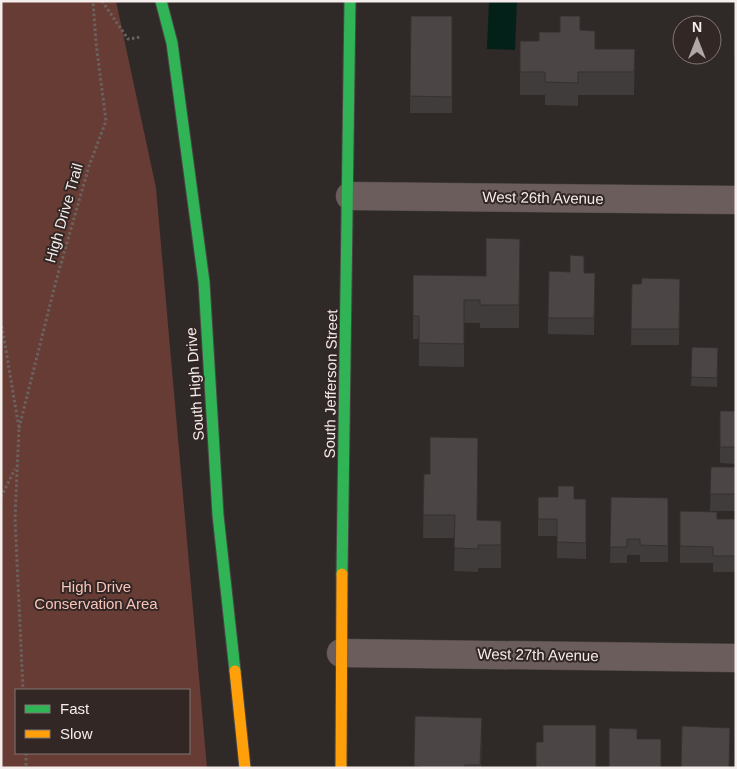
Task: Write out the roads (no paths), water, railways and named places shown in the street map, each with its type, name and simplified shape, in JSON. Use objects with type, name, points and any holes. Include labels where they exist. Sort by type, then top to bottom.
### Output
[{"type":"main road","name":"South High Drive","points":[[162,1],[169,32],[204,282],[218,515],[245,768]]},
{"type":"main road","name":"South Jefferson Street","points":[[340,768],[350,196],[350,1]]},
{"type":"street","name":"West 26th Avenue","points":[[350,196],[736,200]]},
{"type":"street","name":"West 27th Avenue","points":[[341,653],[736,658]]},
{"type":"park label","name":"High Drive Conservation Area","points":[[96,596]]}]
